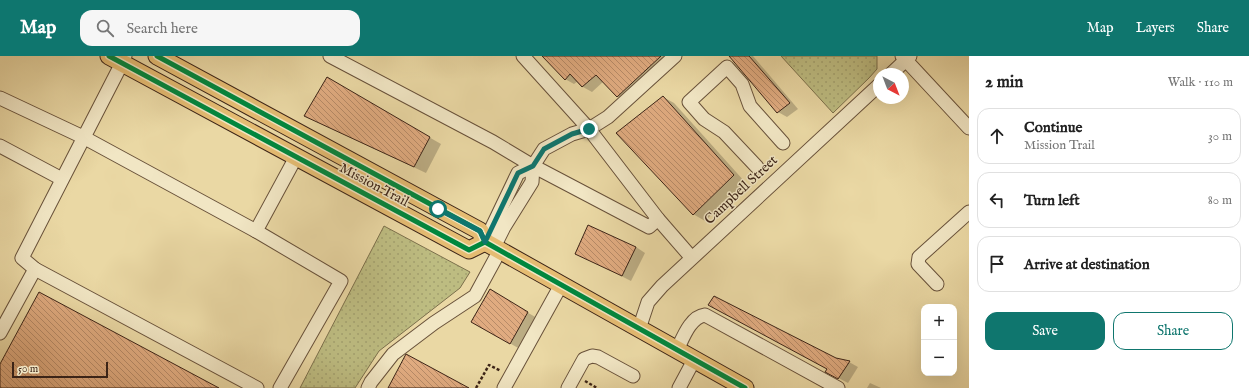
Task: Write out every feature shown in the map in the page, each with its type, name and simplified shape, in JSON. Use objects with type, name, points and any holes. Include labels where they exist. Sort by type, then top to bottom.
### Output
[{"type":"main road","name":"Mission Trail","points":[[157,56],[480,231],[493,247]]},
{"type":"main road","name":"Mission Trail","points":[[119,58],[296,157],[469,250],[493,247]]},
{"type":"main road","points":[[493,247],[745,388]]},
{"type":"street","points":[[330,56],[493,142],[533,166],[649,227],[658,219]]},
{"type":"street","points":[[523,56],[589,129],[658,219],[691,257]]},
{"type":"street","points":[[368,388],[393,354],[475,296],[518,173],[533,166],[544,149],[572,134],[589,129],[608,117],[675,56]]},
{"type":"street","points":[[896,68],[906,57],[969,128]]},
{"type":"street","points":[[119,58],[83,137],[22,258],[35,269],[257,388]]},
{"type":"street","points":[[757,167],[724,132],[704,119],[689,102],[727,67],[742,84],[750,106],[783,142]]},
{"type":"street","name":"Campbell Street","points":[[639,329],[648,302],[662,286],[691,257],[873,90]]},
{"type":"street","points":[[0,98],[83,137],[256,231],[341,281],[280,388]]},
{"type":"street","points":[[0,146],[62,179]]},
{"type":"street","points":[[256,231],[296,157]]},
{"type":"street","points":[[937,284],[918,264],[919,257],[969,212]]},
{"type":"street","points":[[0,334],[35,269]]},
{"type":"street","points":[[504,388],[561,285]]},
{"type":"street","points":[[676,350],[694,320],[699,316],[705,315],[831,386]]},
{"type":"street","points":[[568,388],[584,358],[592,356],[598,357],[633,376]]},
{"type":"street","points":[[679,388],[694,360]]},
{"type":"shaded area","points":[[781,56],[877,56],[877,68],[873,68],[873,74],[833,113]]},
{"type":"shaded area","points":[[384,226],[470,272],[460,288],[379,351],[355,388],[300,388]]},
{"type":"building","points":[[542,56],[661,56],[617,97],[596,75],[582,87],[570,74],[565,80]]},
{"type":"building","points":[[729,56],[749,56],[790,103],[777,113]]},
{"type":"building","points":[[327,77],[430,137],[414,167],[304,116]]},
{"type":"building","points":[[663,96],[734,175],[693,215],[616,133]]},
{"type":"building","points":[[588,225],[636,247],[622,276],[575,254]]},
{"type":"building","points":[[490,289],[528,312],[510,344],[471,322]]},
{"type":"building","points":[[39,292],[219,388],[0,388],[0,364]]},
{"type":"building","points":[[714,296],[836,358],[850,361],[838,379],[825,372],[827,369],[708,305]]},
{"type":"building","points":[[406,354],[469,388],[388,388]]},
{"type":"cycle path","points":[[109,56],[469,250],[485,242]]},
{"type":"cycle path","points":[[157,56],[480,231],[485,242]]},
{"type":"cycle path","points":[[485,242],[745,388]]},
{"type":"route","points":[[438,209],[480,231],[485,242],[518,173],[533,166],[544,149],[572,134],[589,129]]}]
